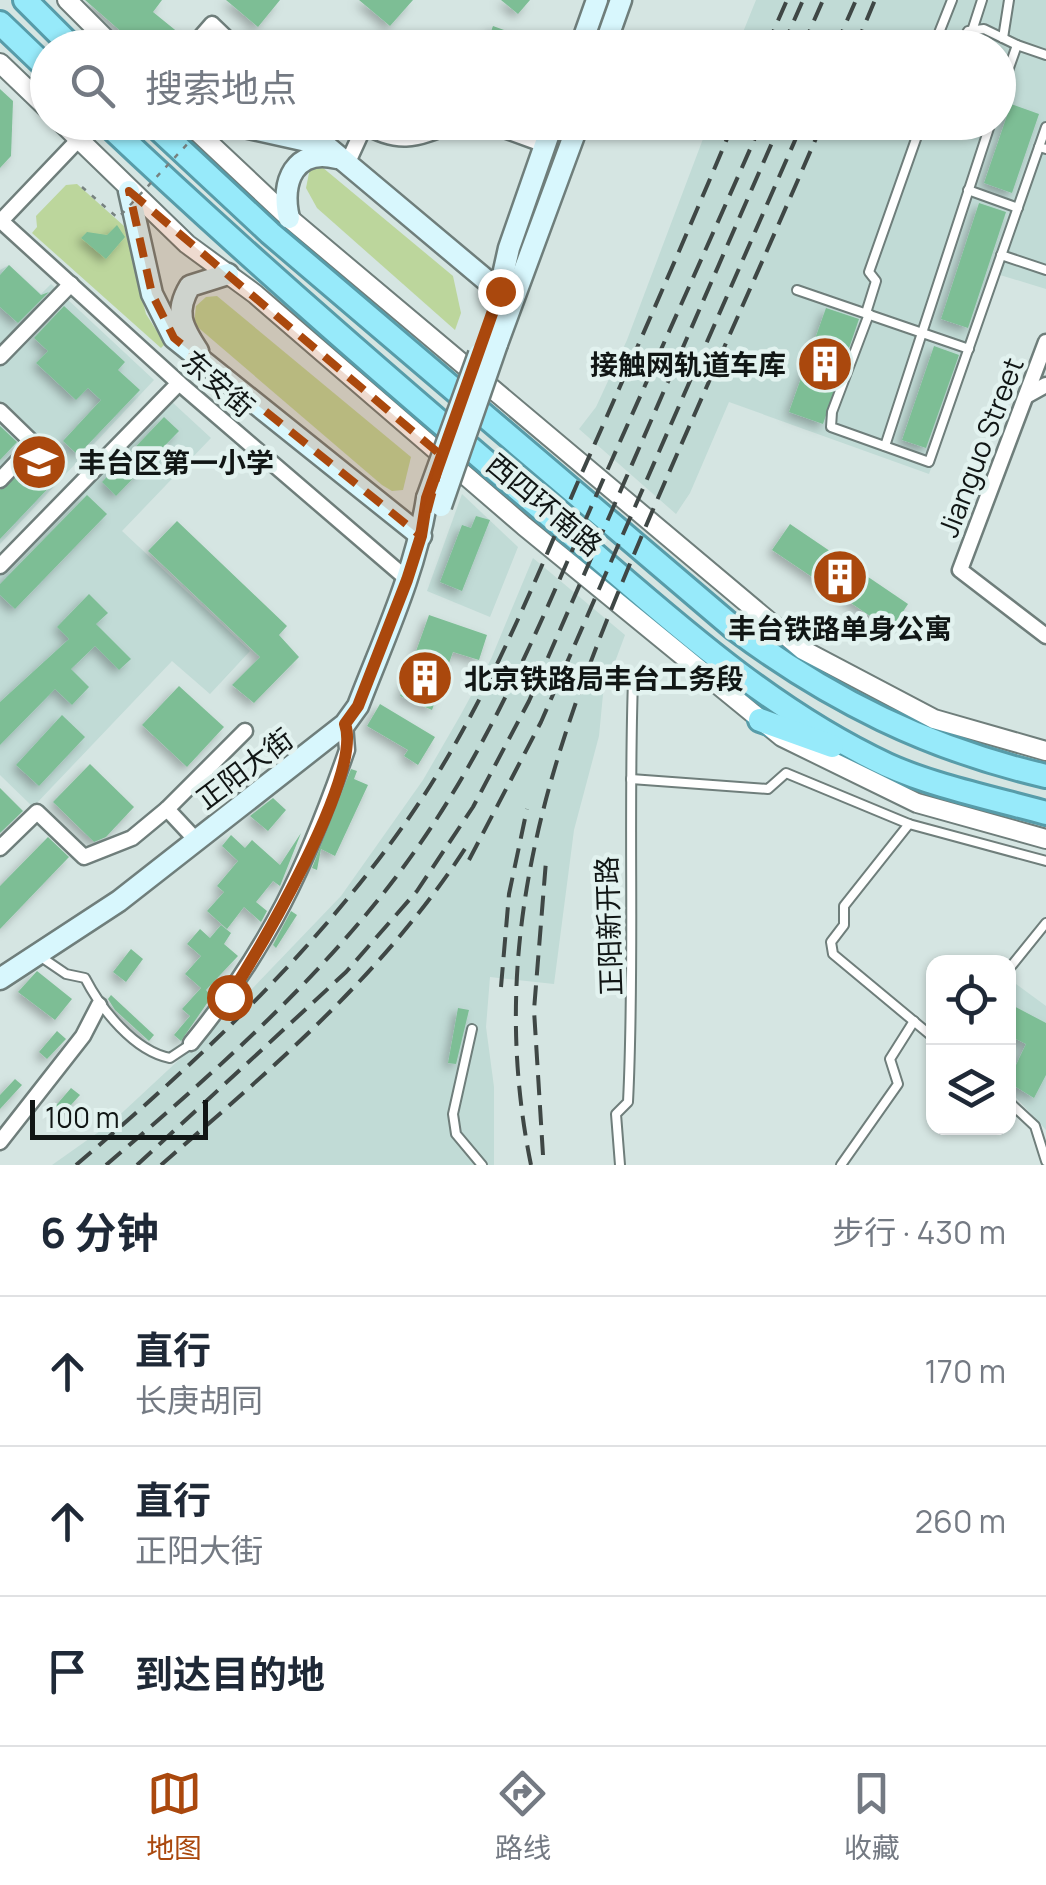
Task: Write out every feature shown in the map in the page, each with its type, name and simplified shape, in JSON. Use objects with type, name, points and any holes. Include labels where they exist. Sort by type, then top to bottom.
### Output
[{"type":"highway","points":[[25,0],[56,30]]},
{"type":"highway","points":[[42,0],[63,30]]},
{"type":"highway","points":[[0,23],[30,52]]},
{"type":"highway","points":[[0,33],[24,47]]},
{"type":"highway","name":"西四环南路","points":[[124,140],[376,370],[712,654],[830,735],[890,767],[1046,814]]},
{"type":"highway","name":"西四环南路","points":[[170,140],[270,233],[734,629],[798,676],[858,710],[933,744],[1046,776]]},
{"type":"highway","points":[[760,720],[890,767]]},
{"type":"main road","points":[[586,30],[597,0]]},
{"type":"main road","points":[[610,30],[621,0]]},
{"type":"main road","points":[[310,140],[348,162],[505,296]]},
{"type":"main road","name":"正阳大街","points":[[505,296],[509,248],[546,140]]},
{"type":"main road","name":"正阳大街","points":[[3,972],[119,900],[345,724],[358,706],[407,580],[505,296],[571,140]]},
{"type":"main road","points":[[289,218],[286,182],[294,167],[305,158],[322,154],[348,162]]},
{"type":"main road","points":[[128,190],[162,320],[174,338],[202,356],[421,536]]},
{"type":"main road","points":[[202,356],[179,317],[181,300],[190,286],[228,274]]},
{"type":"street","points":[[69,0],[98,30]]},
{"type":"street","points":[[0,64],[30,92]]},
{"type":"street","points":[[1,221],[78,140]]},
{"type":"street","name":"西四环南路","points":[[80,140],[128,190],[760,720],[806,752],[916,803],[1046,839]]},
{"type":"street","name":"西四环南路","points":[[206,140],[289,218],[803,650],[934,719],[1046,750]]},
{"type":"street","points":[[348,162],[355,140]]},
{"type":"street","points":[[534,140],[545,144]]},
{"type":"street","name":"东安街","points":[[1,221],[407,580]]},
{"type":"street","points":[[0,357],[71,284]]},
{"type":"street","name":"Jianguo Street","points":[[1046,342],[960,570],[1046,636]]},
{"type":"street","points":[[0,566],[180,383]]},
{"type":"street","points":[[1026,396],[1046,385]]},
{"type":"street","points":[[0,411],[34,444],[0,480]]},
{"type":"street","points":[[191,1043],[229,997],[287,904],[347,750],[345,724]]},
{"type":"street","points":[[0,848],[37,812],[84,857],[132,838],[244,731]]},
{"type":"street","points":[[166,809],[196,840]]},
{"type":"street","points":[[0,1142],[83,1036],[99,1005]]},
{"type":"lane","points":[[940,30],[952,0]]},
{"type":"lane","points":[[972,30],[982,0]]},
{"type":"lane","points":[[1004,30],[1009,0]]},
{"type":"lane","points":[[1016,48],[1017,45],[1046,56]]},
{"type":"lane","points":[[916,140],[869,272],[876,282],[832,412],[831,427],[929,462],[1018,208],[1043,148],[1046,127]]},
{"type":"lane","points":[[884,446],[985,140]]},
{"type":"lane","points":[[968,190],[1018,208]]},
{"type":"lane","points":[[1002,256],[1046,270]]},
{"type":"lane","points":[[797,290],[969,349]]},
{"type":"lane","name":"正阳新开路","points":[[620,1165],[616,1114],[628,1102],[633,1009],[633,681]]},
{"type":"lane","points":[[631,779],[768,789],[786,773],[909,824],[1046,861]]},
{"type":"lane","points":[[909,824],[844,906],[844,925],[831,942],[832,954],[926,1031]]},
{"type":"lane","points":[[1016,960],[1046,924]]},
{"type":"lane","points":[[37,954],[66,974],[85,978],[99,1005],[158,1056],[170,1058],[191,1043]]},
{"type":"lane","points":[[841,1165],[898,1084],[890,1059],[914,1021]]},
{"type":"lane","points":[[472,1029],[453,1114],[456,1134],[482,1165]]},
{"type":"lane","points":[[1016,1108],[1035,1126],[1046,1161]]},
{"type":"path","points":[[82,187],[118,218],[191,140]]},
{"type":"highlighted area","points":[[129,191],[442,456],[421,536],[174,338],[152,294]]},
{"type":"shaded area","points":[[756,0],[1046,0],[1046,289],[1000,275],[929,474],[729,402],[690,493],[676,514],[579,429],[596,407],[627,340],[703,140],[1016,140],[1016,30],[744,30]]},
{"type":"shaded area","name":"丰台区第一小学","points":[[9,265],[41,294],[51,284],[154,380],[0,544],[0,270]]},
{"type":"shaded area","points":[[172,402],[211,438],[122,531],[250,651],[210,694],[172,661],[33,807],[0,775],[0,576]]},
{"type":"shaded area","points":[[462,494],[518,547],[490,617],[427,591]]},
{"type":"shaded area","points":[[533,558],[625,635],[603,694],[599,736],[574,830],[554,984],[490,977],[486,1027],[494,1087],[494,1165],[52,1165],[110,1124],[225,1017],[341,896],[423,780],[460,716],[491,659]]},
{"type":"shaded area","points":[[1016,984],[1046,1006],[1046,1130],[1016,1098]]},
{"type":"green space","points":[[322,167],[453,276],[461,313],[455,330],[317,208],[306,188],[310,168]]},
{"type":"green space","points":[[77,184],[124,226],[146,314],[165,344],[161,348],[32,233],[37,227],[36,216],[66,185]]},
{"type":"green space","points":[[217,296],[411,457],[403,490],[392,491],[382,485],[194,324],[196,306],[206,297]]},
{"type":"building","points":[[85,0],[162,0],[153,12],[175,30],[119,30]]},
{"type":"building","points":[[226,0],[280,0],[258,27]]},
{"type":"building","points":[[359,0],[413,0],[390,26]]},
{"type":"building","points":[[501,0],[530,0],[518,14]]},
{"type":"building","points":[[0,89],[13,101],[11,156],[0,168]]},
{"type":"building","points":[[1016,106],[1039,114],[1012,193],[984,183],[999,140],[1016,140]]},
{"type":"building","points":[[979,203],[1006,212],[968,328],[941,319]]},
{"type":"building","points":[[117,225],[125,237],[106,259],[81,238],[87,232],[107,235]]},
{"type":"building","points":[[9,265],[41,295],[49,292],[18,323],[0,307],[0,275]]},
{"type":"building","points":[[64,306],[125,362],[118,370],[140,390],[78,455],[63,441],[101,400],[88,388],[76,400],[36,363],[48,351],[34,338]]},
{"type":"building","name":"接触网轨道车库","points":[[826,308],[859,319],[823,424],[789,412]]},
{"type":"building","points":[[934,346],[959,355],[926,448],[902,440]]},
{"type":"building","points":[[164,417],[179,431],[116,496],[102,482]]},
{"type":"building","points":[[0,426],[17,442],[0,460]]},
{"type":"building","points":[[49,457],[61,469],[54,476],[57,479],[0,539],[0,490],[34,459],[41,465]]},
{"type":"building","points":[[87,495],[107,514],[15,609],[0,595],[0,584]]},
{"type":"building","points":[[476,516],[490,520],[462,591],[440,582],[462,525],[471,528]]},
{"type":"building","points":[[177,521],[287,626],[279,635],[299,657],[254,703],[232,685],[260,657],[148,551]]},
{"type":"building","name":"丰台铁路单身公寓","points":[[790,524],[908,604],[891,630],[772,550]]},
{"type":"building","points":[[89,594],[108,613],[96,624],[131,659],[119,670],[95,646],[71,669],[89,687],[72,705],[55,689],[0,745],[0,702],[69,639],[57,627]]},
{"type":"building","name":"北京铁路局丰台工务段","points":[[429,615],[487,635],[479,660],[453,652],[432,710],[400,696]]},
{"type":"building","points":[[179,686],[224,727],[187,767],[142,725]]},
{"type":"building","points":[[380,704],[435,737],[418,765],[404,756],[408,750],[367,726]]},
{"type":"building","points":[[62,715],[85,737],[39,786],[16,765]]},
{"type":"building","points":[[90,764],[134,807],[106,837],[94,842],[53,802]]},
{"type":"building","points":[[351,769],[357,771],[354,779],[368,785],[335,856],[321,849],[317,870],[312,868]]},
{"type":"building","points":[[0,788],[23,811],[0,833]]},
{"type":"building","points":[[273,798],[286,810],[268,831],[250,816]]},
{"type":"building","points":[[301,833],[280,886],[273,881],[256,902],[267,911],[261,922],[244,907],[227,929],[207,911],[224,892],[217,886],[238,861],[222,846],[231,835],[245,848],[252,840],[280,865]]},
{"type":"building","points":[[48,837],[69,857],[0,929],[0,886]]},
{"type":"building","points":[[291,911],[297,915],[276,948],[273,945]]},
{"type":"building","points":[[221,925],[231,933],[224,944],[238,956],[206,990],[212,996],[181,1041],[174,1035],[190,1016],[182,1009],[201,988],[185,974],[201,956],[187,944],[200,929],[210,938]]},
{"type":"building","points":[[131,949],[143,959],[126,982],[113,972]]},
{"type":"building","points":[[37,971],[72,999],[55,1020],[18,992]]},
{"type":"building","points":[[111,995],[154,1035],[149,1041],[115,1010],[108,999]]},
{"type":"building","points":[[1016,1007],[1046,1023],[1046,1075],[1034,1098],[1016,1087],[1016,1065],[1026,1044],[1016,1039]]},
{"type":"building","points":[[458,1008],[469,1010],[456,1064],[448,1063]]},
{"type":"building","points":[[57,1031],[66,1039],[47,1059],[39,1052]]},
{"type":"building","points":[[15,1079],[22,1085],[0,1109],[0,1095]]},
{"type":"building","points":[[71,1088],[80,1095],[61,1116],[53,1109]]},
{"type":"railway","points":[[774,30],[787,0]]},
{"type":"railway","points":[[790,30],[803,0]]},
{"type":"railway","points":[[810,30],[823,0]]},
{"type":"railway","points":[[843,30],[856,0]]},
{"type":"railway","points":[[862,30],[875,0]]},
{"type":"railway","points":[[76,1165],[210,1046],[293,961],[370,870],[432,782],[479,700],[520,614],[726,140]]},
{"type":"railway","points":[[106,1165],[295,993],[364,917],[431,828],[516,676],[754,140]]},
{"type":"railway","points":[[137,1165],[346,972],[417,891],[473,807],[529,701],[773,140]]},
{"type":"railway","points":[[469,860],[541,722],[795,140]]},
{"type":"railway","points":[[531,1165],[518,1075],[516,989],[524,905],[540,822],[563,742],[623,580],[815,140]]},
{"type":"railway","points":[[501,987],[509,894],[527,809]]},
{"type":"railway","points":[[161,1165],[328,1014],[403,932],[470,841]]},
{"type":"railway","points":[[543,1155],[534,1010],[546,861]]},
{"type":"place","name":"接触网轨道车库","points":[[825,364]]},
{"type":"place","name":"丰台区第一小学","points":[[39,462]]},
{"type":"place","name":"丰台铁路单身公寓","points":[[840,577]]},
{"type":"place","name":"北京铁路局丰台工务段","points":[[425,678]]},
{"type":"route","points":[[229,997],[287,904],[318,831],[347,750],[349,735],[345,724],[358,706],[407,580],[421,536],[427,498],[500,291]]}]
